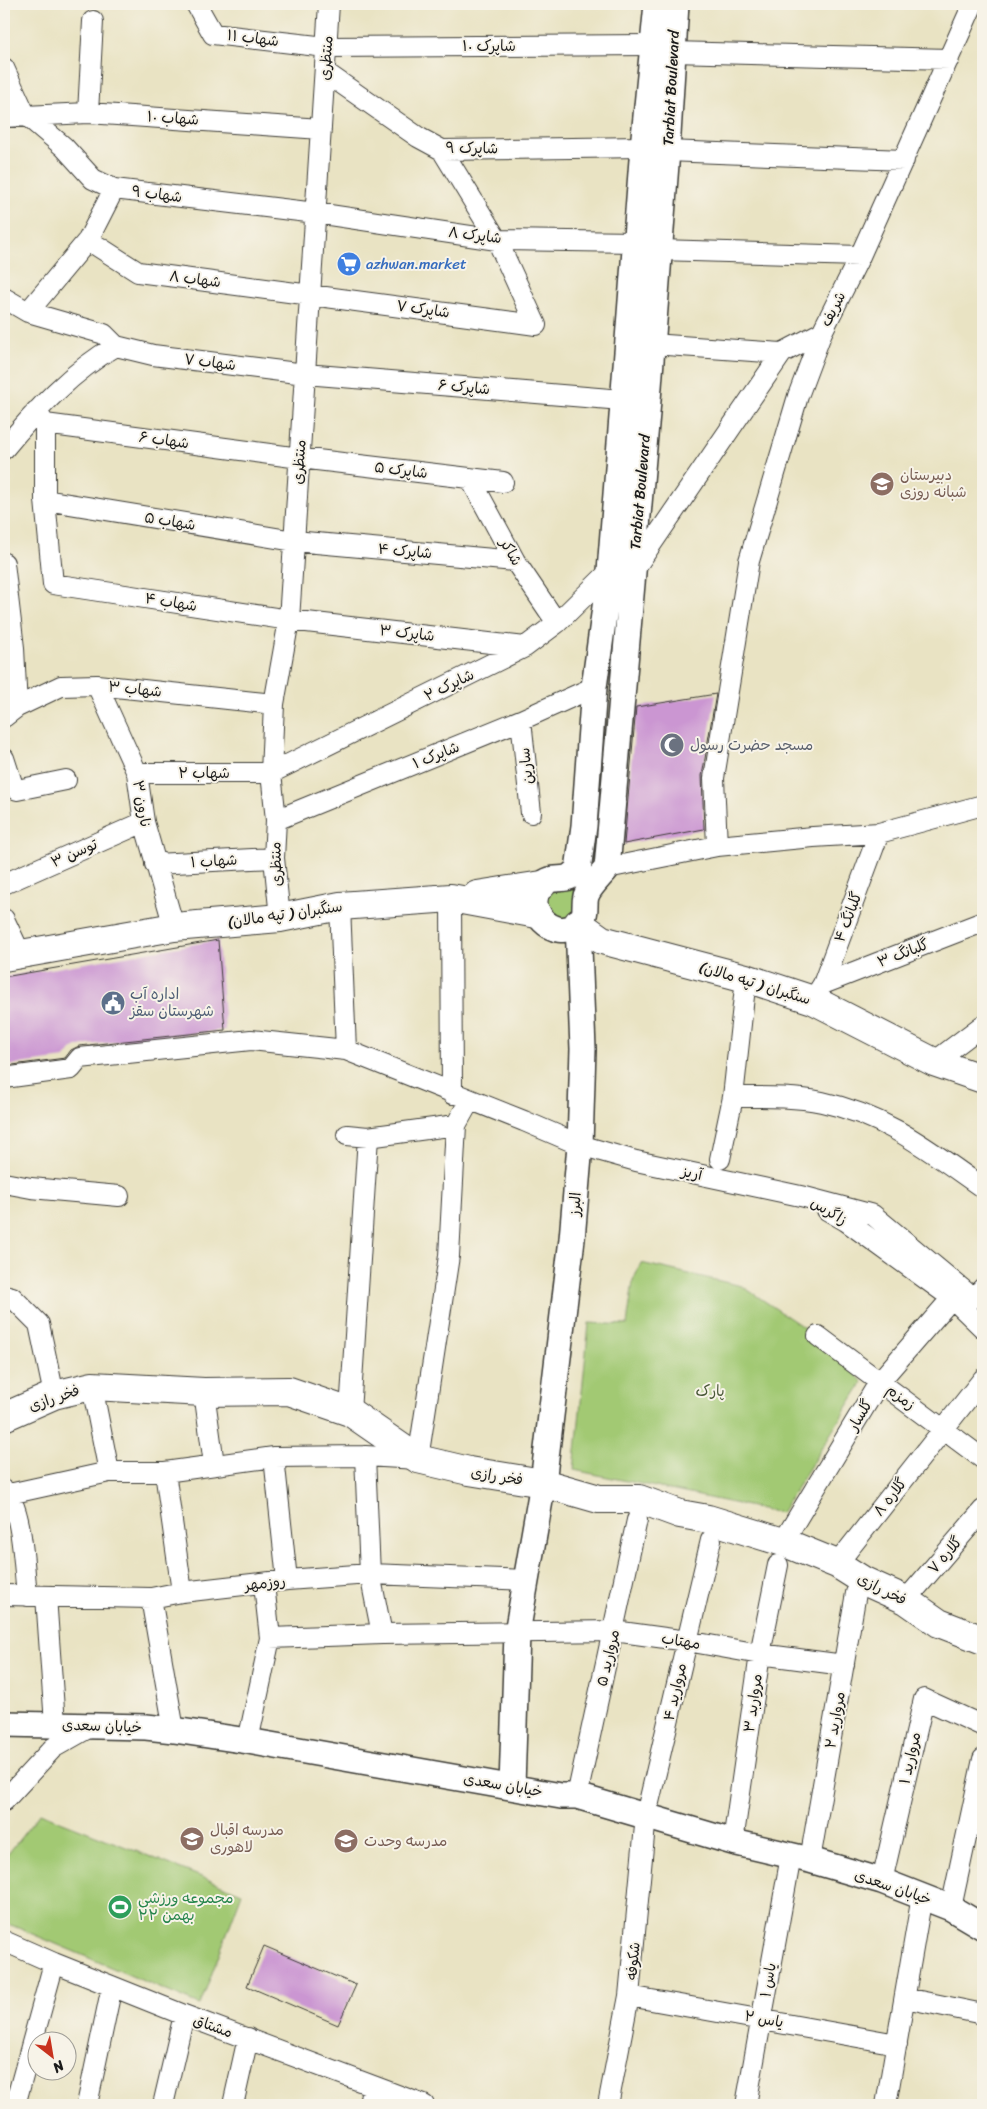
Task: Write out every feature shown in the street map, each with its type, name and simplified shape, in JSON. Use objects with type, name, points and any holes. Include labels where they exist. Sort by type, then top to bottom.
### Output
[{"type":"main road","points":[[450,898],[542,885]]},
{"type":"main road","name":"سنگبران ( تپه مالان)","points":[[12,956],[174,927],[280,918],[340,906],[450,898],[471,900],[537,914]]},
{"type":"main road","name":"سنگبران ( تپه مالان)","points":[[578,923],[602,940],[746,978],[818,992],[934,1062],[983,1079]]},
{"type":"main road","name":"فخر رازی","points":[[4,1417],[54,1395],[92,1386],[204,1392],[289,1391],[350,1412],[418,1459],[469,1471],[543,1483],[599,1500],[639,1499],[680,1514],[708,1519],[780,1554],[837,1564],[864,1581],[906,1600],[939,1623],[983,1640]]},
{"type":"street","name":"شهاب ۱۱","points":[[196,4],[214,34],[326,47]]},
{"type":"street","name":"منتظری","points":[[280,918],[274,858],[276,820],[270,773],[274,704],[289,620],[329,4]]},
{"type":"street","name":"Tarbiat Boulevard","points":[[568,878],[578,870],[584,826],[594,687],[622,571],[652,344],[667,151],[662,49],[656,4]]},
{"type":"street","name":"Tarbiat Boulevard","points":[[607,868],[622,571],[622,400],[643,147],[662,49],[676,4]]},
{"type":"street","name":"شریف","points":[[622,571],[782,353],[822,332],[860,256],[973,4]]},
{"type":"street","points":[[88,113],[93,21]]},
{"type":"street","name":"شاپرک ۱۰","points":[[326,47],[662,49],[949,59]]},
{"type":"street","points":[[4,68],[25,114]]},
{"type":"street","name":"شاپرک ۹","points":[[325,72],[418,137],[442,150],[643,147]]},
{"type":"street","name":"شهاب ۱۰","points":[[4,117],[25,114],[88,113],[321,129]]},
{"type":"street","name":"شهاب ۹","points":[[25,114],[64,147],[93,179],[114,189],[316,212]]},
{"type":"street","points":[[442,150],[497,240]]},
{"type":"street","points":[[667,151],[904,160]]},
{"type":"street","points":[[28,312],[88,240],[114,189]]},
{"type":"street","name":"شاپرک ۸","points":[[316,212],[497,240],[635,242]]},
{"type":"street","name":"شهاب ۸","points":[[88,240],[138,272],[310,293]]},
{"type":"street","name":"شاپرک ۷","points":[[310,293],[536,325],[497,240]]},
{"type":"street","points":[[659,250],[860,256]]},
{"type":"street","points":[[4,298],[28,312],[104,334],[116,346],[93,359],[40,417],[4,448]]},
{"type":"street","points":[[717,846],[714,778],[749,561],[798,396],[822,332]]},
{"type":"street","points":[[652,344],[782,353]]},
{"type":"street","name":"شهاب ۷","points":[[116,346],[153,355],[305,374]]},
{"type":"street","name":"شاپرک ۶","points":[[305,374],[622,400]]},
{"type":"street","points":[[40,417],[45,500]]},
{"type":"street","name":"شهاب ۶","points":[[40,417],[300,458]]},
{"type":"street","name":"شاپرک ۵","points":[[300,458],[503,482]]},
{"type":"street","name":"شاکر","points":[[470,478],[515,561],[557,623]]},
{"type":"street","name":"شهاب ۵","points":[[45,500],[294,542]]},
{"type":"street","name":"شهاب ۴","points":[[45,500],[53,584],[289,620]]},
{"type":"street","name":"شاپرک ۴","points":[[294,542],[515,561]]},
{"type":"street","points":[[4,563],[11,712]]},
{"type":"street","name":"شاپرک ۲","points":[[270,773],[525,647],[622,571]]},
{"type":"street","name":"شاپرک ۳","points":[[289,620],[525,647]]},
{"type":"street","name":"شهاب ۳","points":[[11,712],[61,686],[98,684],[274,704]]},
{"type":"street","name":"نارون ۳","points":[[98,684],[136,773],[144,822],[174,927]]},
{"type":"street","name":"شاپرک ۱","points":[[276,820],[521,720],[594,687]]},
{"type":"street","name":"سارین","points":[[521,720],[532,813]]},
{"type":"street","points":[[4,758],[13,786],[17,790],[66,780]]},
{"type":"street","name":"شهاب ۲","points":[[136,773],[270,773]]},
{"type":"street","points":[[586,895],[607,868],[717,846],[879,833],[983,805]]},
{"type":"street","name":"توسن ۳","points":[[4,884],[144,822]]},
{"type":"street","name":"گلبانگ ۴","points":[[818,992],[879,833]]},
{"type":"street","name":"شهاب ۱","points":[[155,864],[274,858]]},
{"type":"street","points":[[555,877],[568,878],[578,882],[586,895],[586,911],[578,923],[570,928],[553,928],[539,918],[537,914],[534,902],[536,893],[542,885],[555,877]]},
{"type":"street","points":[[55,1724],[36,1596],[20,1528],[6,1492],[109,1472],[165,1472],[274,1457],[365,1456],[418,1459],[449,1256],[456,1125],[461,1097],[450,898]]},
{"type":"street","points":[[340,906],[346,1050]]},
{"type":"street","points":[[4,919],[12,956]]},
{"type":"street","name":"گلبانگ ۳","points":[[818,992],[983,922]]},
{"type":"street","name":"البرز","points":[[512,1786],[517,1633],[543,1483],[572,1239],[580,1145],[583,1049],[578,923]]},
{"type":"street","points":[[720,1159],[733,1096],[746,978]]},
{"type":"street","points":[[934,1062],[983,1024]]},
{"type":"street","name":"آریز","points":[[4,1078],[71,1069],[80,1058],[251,1040],[346,1050],[580,1145],[636,1161],[806,1197]]},
{"type":"street","points":[[733,1096],[821,1102],[875,1119],[921,1143],[983,1188]]},
{"type":"street","points":[[346,1135],[368,1137],[456,1125]]},
{"type":"street","points":[[350,1412],[368,1137]]},
{"type":"street","points":[[4,1183],[31,1188],[119,1196]]},
{"type":"street","name":"زاگرس","points":[[806,1197],[874,1215],[978,1293]]},
{"type":"street","name":"زاگرس","points":[[806,1197],[846,1220],[952,1298],[983,1328]]},
{"type":"street","points":[[4,1295],[12,1297],[39,1324],[54,1395]]},
{"type":"street","name":"گلسار","points":[[780,1554],[880,1381],[952,1298]]},
{"type":"street","name":"زمزم","points":[[818,1336],[983,1459]]},
{"type":"street","name":"گلاره ۸","points":[[837,1564],[983,1379]]},
{"type":"street","points":[[92,1386],[109,1472]]},
{"type":"street","points":[[204,1392],[214,1464]]},
{"type":"street","points":[[365,1456],[370,1574],[382,1634]]},
{"type":"street","points":[[274,1457],[287,1580]]},
{"type":"street","points":[[165,1472],[182,1592]]},
{"type":"street","name":"گلاره ۷","points":[[906,1600],[983,1510]]},
{"type":"street","name":"مروارید ۵","points":[[577,1796],[637,1520]]},
{"type":"street","name":"مروارید ۴","points":[[646,1815],[711,1540]]},
{"type":"street","name":"مرواربد ۳","points":[[733,1842],[760,1654],[780,1554]]},
{"type":"street","name":"روزمهر","points":[[4,1596],[151,1598],[182,1592],[287,1580],[370,1574],[527,1580]]},
{"type":"street","name":"مروارید ۲","points":[[800,1858],[844,1665],[856,1594],[864,1581]]},
{"type":"street","points":[[248,1741],[270,1638],[264,1584]]},
{"type":"street","points":[[151,1598],[174,1730]]},
{"type":"street","name":"مهتاب","points":[[270,1638],[382,1634],[614,1631],[844,1665]]},
{"type":"street","name":"مروارید ۱","points":[[882,1881],[924,1698],[983,1726]]},
{"type":"street","name":"خیابان سعدی","points":[[4,1724],[146,1727],[174,1730],[248,1741],[562,1796],[577,1796],[733,1842],[882,1881],[951,1908],[983,1927]]},
{"type":"street","points":[[4,1801],[53,1748],[90,1727]]},
{"type":"street","points":[[951,1908],[983,1759]]},
{"type":"street","name":"شکوفه","points":[[608,2105],[629,1996],[646,1815]]},
{"type":"street","name":"یاس ۱","points":[[746,2105],[761,2018],[800,1858]]},
{"type":"street","points":[[886,2105],[922,1896]]},
{"type":"street","name":"مشتاق","points":[[4,1940],[54,1963],[184,2015],[248,2038],[371,2096],[424,2105]]},
{"type":"street","points":[[14,2105],[54,1963]]},
{"type":"street","points":[[87,2105],[112,1986]]},
{"type":"street","name":"یاس ۲","points":[[629,1996],[761,2018],[898,2044]]},
{"type":"street","points":[[905,1998],[983,2014]]},
{"type":"street","points":[[163,2105],[184,2015]]},
{"type":"street","points":[[233,2105],[248,2038]]},
{"type":"green space","points":[[568,878],[586,895],[562,930],[536,893]]},
{"type":"green space","name":"پارک","points":[[641,1263],[742,1286],[818,1337],[863,1382],[781,1513],[574,1470],[589,1323],[627,1325],[633,1281]]},
{"type":"green space","name":"مجموعه ورزشی ۲۲ بهمن","points":[[40,1813],[242,1893],[200,2005],[4,1922],[4,1859]]},
{"type":"building","name":"مسجد حضرت رسول","points":[[716,694],[702,776],[704,829],[624,844],[636,707]]},
{"type":"building","name":"اداره آب شهرستان سقز","points":[[218,940],[225,1030],[79,1046],[71,1050],[65,1058],[5,1066],[4,977]]},
{"type":"building","points":[[264,1946],[356,1985],[338,2025],[247,1986]]},
{"type":"place","name":"azhwan.market","points":[[349,264]]},
{"type":"place","name":"دبیرستان شبانه روزی","points":[[882,484]]},
{"type":"place","name":"مسجد حضرت رسول","points":[[672,745]]},
{"type":"place","name":"اداره آب شهرستان سقز","points":[[113,1003]]},
{"type":"place","name":"مدرسه اقبال لاهوری","points":[[192,1839]]},
{"type":"place","name":"مدرسه وحدت","points":[[346,1841]]},
{"type":"place","name":"مجموعه ورزشی ۲۲ بهمن","points":[[120,1907]]}]
